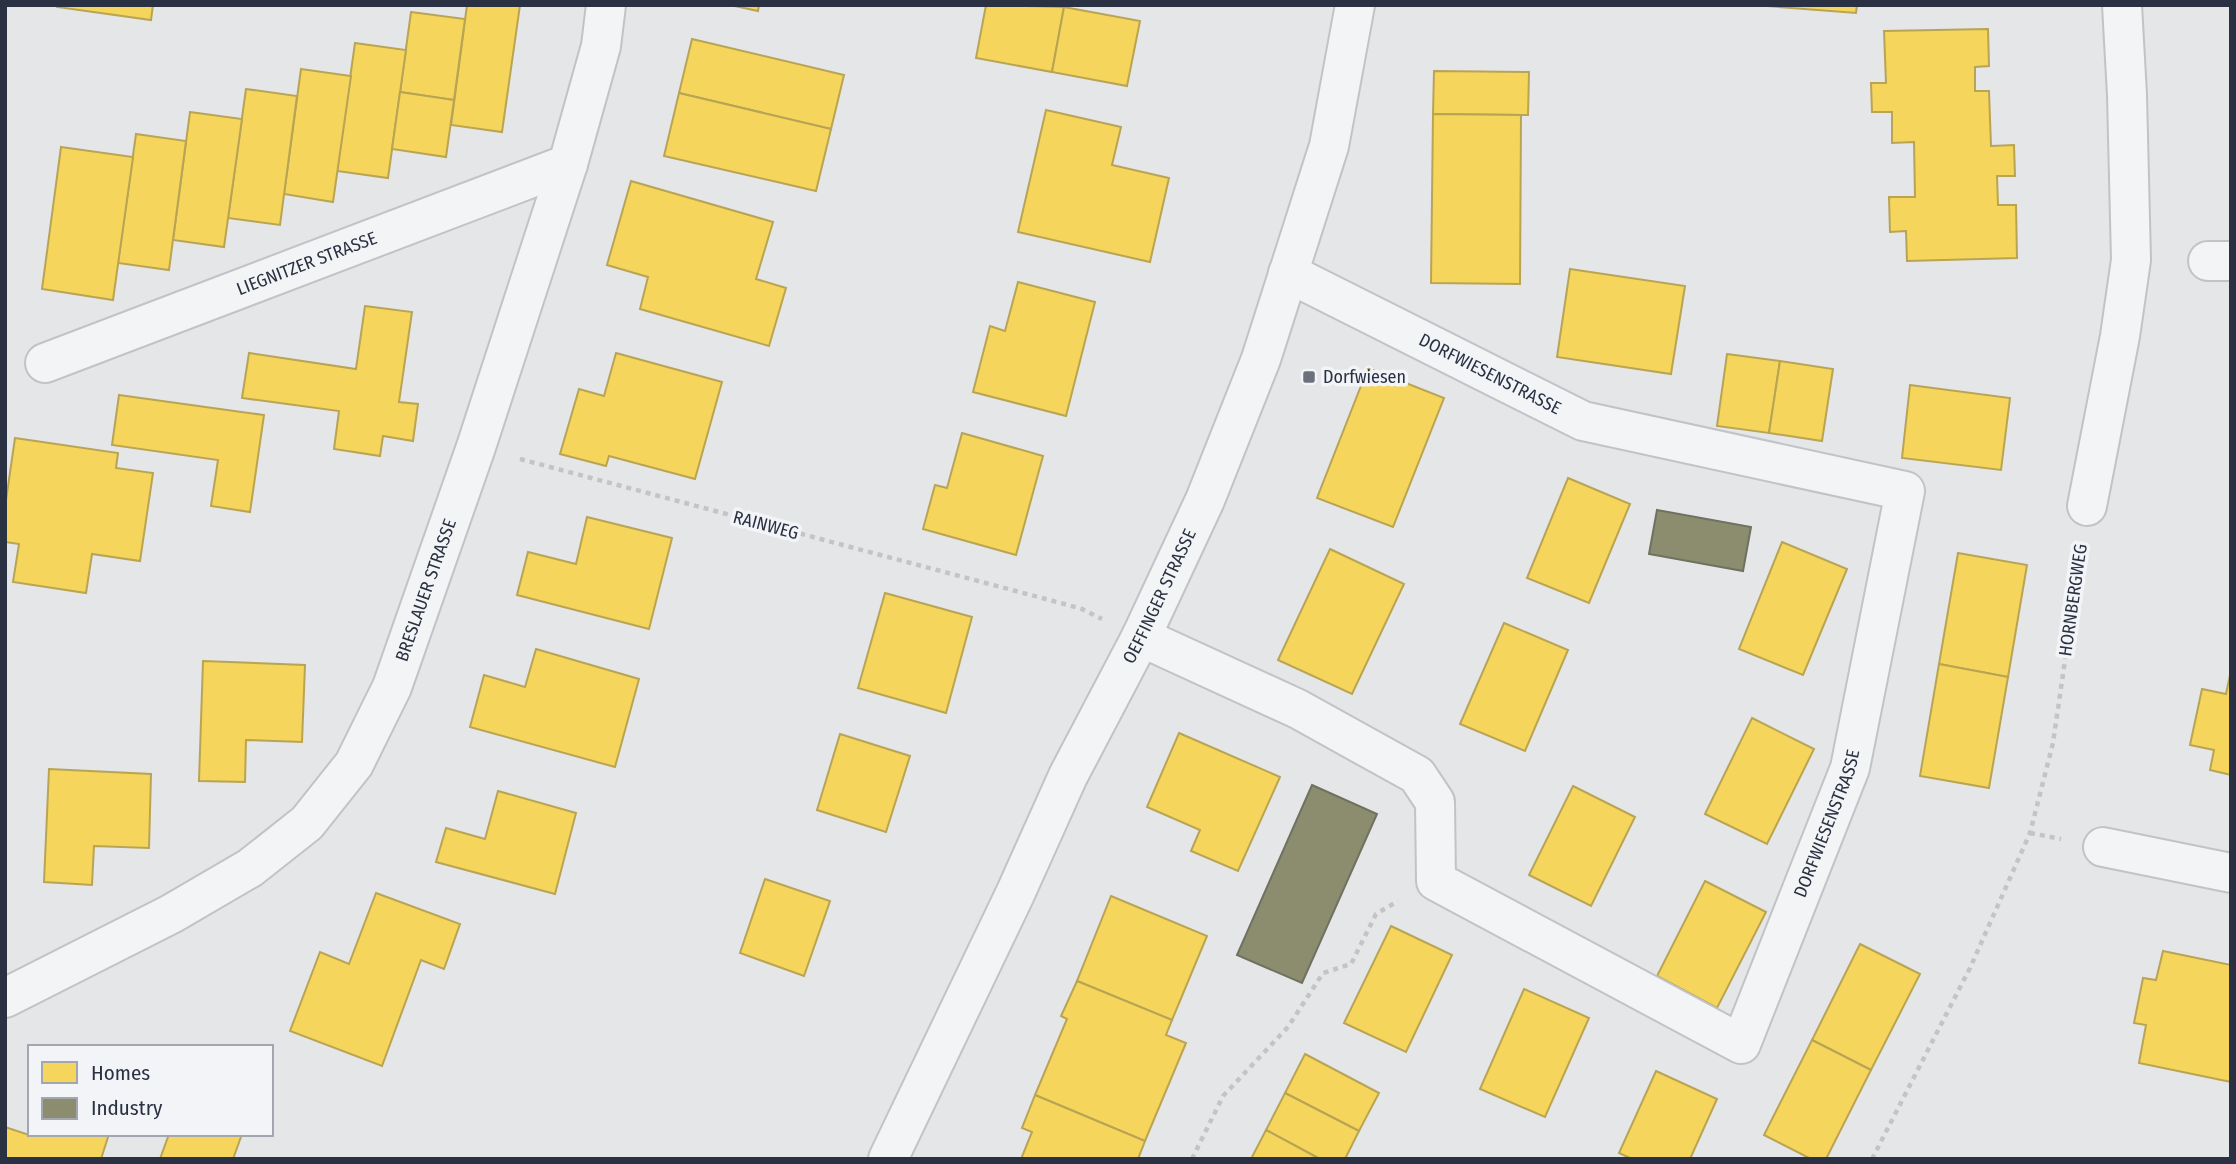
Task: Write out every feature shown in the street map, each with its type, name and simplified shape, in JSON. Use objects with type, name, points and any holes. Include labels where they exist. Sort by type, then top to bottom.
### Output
[{"type":"street","name":"BRESLAUER STRASSE","points":[[5,998],[170,914],[250,867],[307,823],[354,764],[392,687],[476,447],[568,164],[601,46],[606,5]]},
{"type":"street","name":"OEFFINGER STRASSE","points":[[888,1159],[1015,894],[1068,776],[1141,637],[1205,500],[1256,372],[1329,146],[1355,5]]},
{"type":"street","points":[[2087,506],[2120,336],[2131,260],[2122,5]]},
{"type":"street","name":"LIEGNITZER STRASSE","points":[[46,363],[568,164]]},
{"type":"street","name":"DORFWIESENSTRASSE","points":[[1287,273],[1583,421],[1905,491],[1850,768],[1741,1044],[1436,881]]},
{"type":"street","points":[[1141,637],[1297,709],[1417,775],[1435,802],[1436,881]]},
{"type":"street","points":[[2102,847],[2231,873]]},
{"type":"path","name":"RAINWEG","points":[[476,447],[1057,602]]},
{"type":"path","name":"HORNBERGWEG","points":[[1872,1159],[1970,968],[2030,833],[2053,743],[2087,506]]},
{"type":"path","points":[[1192,1159],[1223,1096],[1288,1027],[1323,973],[1350,964],[1376,914],[1436,881]]},
{"type":"building: Homes","points":[[57,5],[153,5],[151,20]]},
{"type":"building: Homes","points":[[467,5],[520,5],[502,132],[451,125]]},
{"type":"building: Homes","points":[[730,5],[759,5],[758,11]]},
{"type":"building: Homes","points":[[986,5],[1064,7],[1052,72],[976,58]]},
{"type":"building: Homes","points":[[1754,5],[1857,5],[1856,13]]},
{"type":"building: Homes","points":[[1064,7],[1140,21],[1127,86],[1052,72]]},
{"type":"building: Homes","points":[[411,12],[465,19],[454,100],[400,92]]},
{"type":"building: Homes","points":[[1988,29],[1989,66],[1975,67],[1975,91],[1989,91],[1991,146],[2014,145],[2015,176],[1997,176],[1998,205],[2016,205],[2017,258],[1907,261],[1906,231],[1890,232],[1889,197],[1915,197],[1914,142],[1892,143],[1892,112],[1872,112],[1871,83],[1886,83],[1884,31]]},
{"type":"building: Homes","points":[[692,39],[844,75],[831,129],[679,93]]},
{"type":"building: Homes","points":[[355,43],[406,50],[388,178],[337,171]]},
{"type":"building: Homes","points":[[301,69],[351,76],[333,202],[284,194]]},
{"type":"building: Homes","points":[[1434,71],[1529,72],[1528,115],[1433,114]]},
{"type":"building: Homes","points":[[246,89],[297,96],[280,225],[228,218]]},
{"type":"building: Homes","points":[[400,92],[454,100],[446,157],[392,149]]},
{"type":"building: Homes","points":[[679,93],[831,129],[816,191],[664,156]]},
{"type":"building: Homes","points":[[1046,110],[1121,127],[1112,165],[1169,178],[1150,262],[1018,232]]},
{"type":"building: Homes","points":[[190,112],[242,119],[224,247],[173,240]]},
{"type":"building: Homes","points":[[1433,114],[1521,115],[1520,284],[1431,283]]},
{"type":"building: Homes","points":[[136,134],[186,141],[169,270],[118,263]]},
{"type":"building: Homes","points":[[61,147],[133,157],[113,300],[42,289]]},
{"type":"building: Homes","points":[[631,181],[773,222],[756,279],[786,288],[769,346],[640,309],[648,277],[607,265]]},
{"type":"building: Homes","points":[[1570,269],[1685,286],[1671,374],[1557,357]]},
{"type":"building: Homes","points":[[1018,282],[1095,302],[1066,416],[973,392],[990,326],[1005,331]]},
{"type":"building: Homes","points":[[365,306],[412,312],[399,402],[418,404],[413,441],[383,436],[380,456],[334,449],[339,411],[242,398],[249,353],[356,369]]},
{"type":"building: Homes","points":[[616,353],[722,382],[695,479],[609,456],[606,466],[560,454],[579,389],[604,396]]},
{"type":"building: Homes","points":[[1727,354],[1780,361],[1769,433],[1717,426]]},
{"type":"building: Homes","points":[[1780,361],[1833,369],[1822,441],[1769,433]]},
{"type":"building: Homes","points":[[1368,368],[1444,398],[1393,527],[1317,498]]},
{"type":"building: Homes","points":[[1910,385],[2010,398],[2001,470],[1902,458]]},
{"type":"building: Homes","points":[[119,395],[264,415],[250,512],[211,506],[218,460],[112,445]]},
{"type":"building: Homes","points":[[962,433],[1043,456],[1016,555],[923,529],[935,485],[947,488]]},
{"type":"building: Homes","points":[[15,438],[118,453],[116,468],[153,473],[140,561],[92,554],[86,593],[13,582],[19,544],[5,542],[5,507]]},
{"type":"building: Homes","points":[[1568,478],[1630,504],[1589,603],[1527,578]]},
{"type":"building: Homes","points":[[587,517],[672,538],[649,629],[517,595],[528,552],[576,564]]},
{"type":"building: Homes","points":[[1782,542],[1847,569],[1803,675],[1739,649]]},
{"type":"building: Homes","points":[[1330,549],[1404,584],[1352,694],[1278,660]]},
{"type":"building: Homes","points":[[1958,553],[2027,565],[2008,677],[1939,664]]},
{"type":"building: Homes","points":[[885,593],[972,617],[946,713],[858,688]]},
{"type":"building: Homes","points":[[1504,623],[1568,650],[1525,751],[1460,724]]},
{"type":"building: Homes","points":[[536,649],[639,679],[615,767],[470,727],[484,675],[525,687]]},
{"type":"building: Homes","points":[[203,661],[305,665],[302,742],[246,740],[245,782],[199,781]]},
{"type":"building: Homes","points":[[1939,664],[2008,677],[1989,788],[1920,776]]},
{"type":"building: Homes","points":[[2230,675],[2231,775],[2210,770],[2214,750],[2190,745],[2202,689],[2226,694]]},
{"type":"building: Homes","points":[[1752,718],[1814,749],[1767,844],[1705,814]]},
{"type":"building: Homes","points":[[1179,733],[1280,777],[1238,871],[1191,851],[1200,830],[1147,807]]},
{"type":"building: Homes","points":[[840,734],[910,756],[886,832],[817,810]]},
{"type":"building: Homes","points":[[49,769],[151,774],[149,848],[94,846],[92,885],[44,882]]},
{"type":"building: Homes","points":[[1573,786],[1635,817],[1591,906],[1529,875]]},
{"type":"building: Homes","points":[[498,791],[576,813],[555,894],[436,862],[446,828],[485,839]]},
{"type":"building: Homes","points":[[765,879],[830,901],[804,976],[740,953]]},
{"type":"building: Homes","points":[[1705,881],[1766,912],[1717,1008],[1657,976]]},
{"type":"building: Homes","points":[[376,893],[460,924],[444,969],[421,960],[382,1066],[290,1031],[320,952],[349,964]]},
{"type":"building: Homes","points":[[1111,896],[1207,936],[1172,1020],[1077,981]]},
{"type":"building: Homes","points":[[1391,926],[1452,955],[1406,1052],[1344,1023]]},
{"type":"building: Homes","points":[[1860,944],[1920,974],[1871,1070],[1812,1040]]},
{"type":"building: Homes","points":[[2163,951],[2231,965],[2231,1082],[2139,1063],[2146,1025],[2134,1023],[2143,978],[2156,980]]},
{"type":"building: Homes","points":[[1077,981],[1172,1020],[1166,1035],[1186,1043],[1145,1141],[1035,1095],[1067,1019],[1061,1016]]},
{"type":"building: Homes","points":[[1524,989],[1589,1018],[1545,1117],[1480,1089]]},
{"type":"building: Homes","points":[[1812,1040],[1871,1070],[1826,1159],[1811,1159],[1764,1135]]},
{"type":"building: Homes","points":[[1305,1054],[1379,1093],[1359,1131],[1285,1093]]},
{"type":"building: Homes","points":[[1656,1071],[1717,1099],[1690,1159],[1632,1159],[1619,1153]]},
{"type":"building: Homes","points":[[1285,1093],[1359,1131],[1345,1159],[1320,1159],[1266,1130]]},
{"type":"building: Homes","points":[[1035,1095],[1145,1141],[1138,1159],[1021,1159],[1032,1132],[1022,1128]]},
{"type":"building: Homes","points":[[5,1127],[28,1136],[108,1136],[101,1159],[5,1159]]},
{"type":"building: Homes","points":[[1266,1130],[1320,1159],[1251,1159]]},
{"type":"building: Homes","points":[[168,1136],[241,1136],[233,1159],[160,1159]]},
{"type":"building: Industry","points":[[1657,510],[1751,527],[1743,571],[1649,554]]},
{"type":"building: Industry","points":[[1312,785],[1377,814],[1302,983],[1237,955]]},
{"type":"place","name":"Dorfwiesen","points":[[1309,377]]}]
